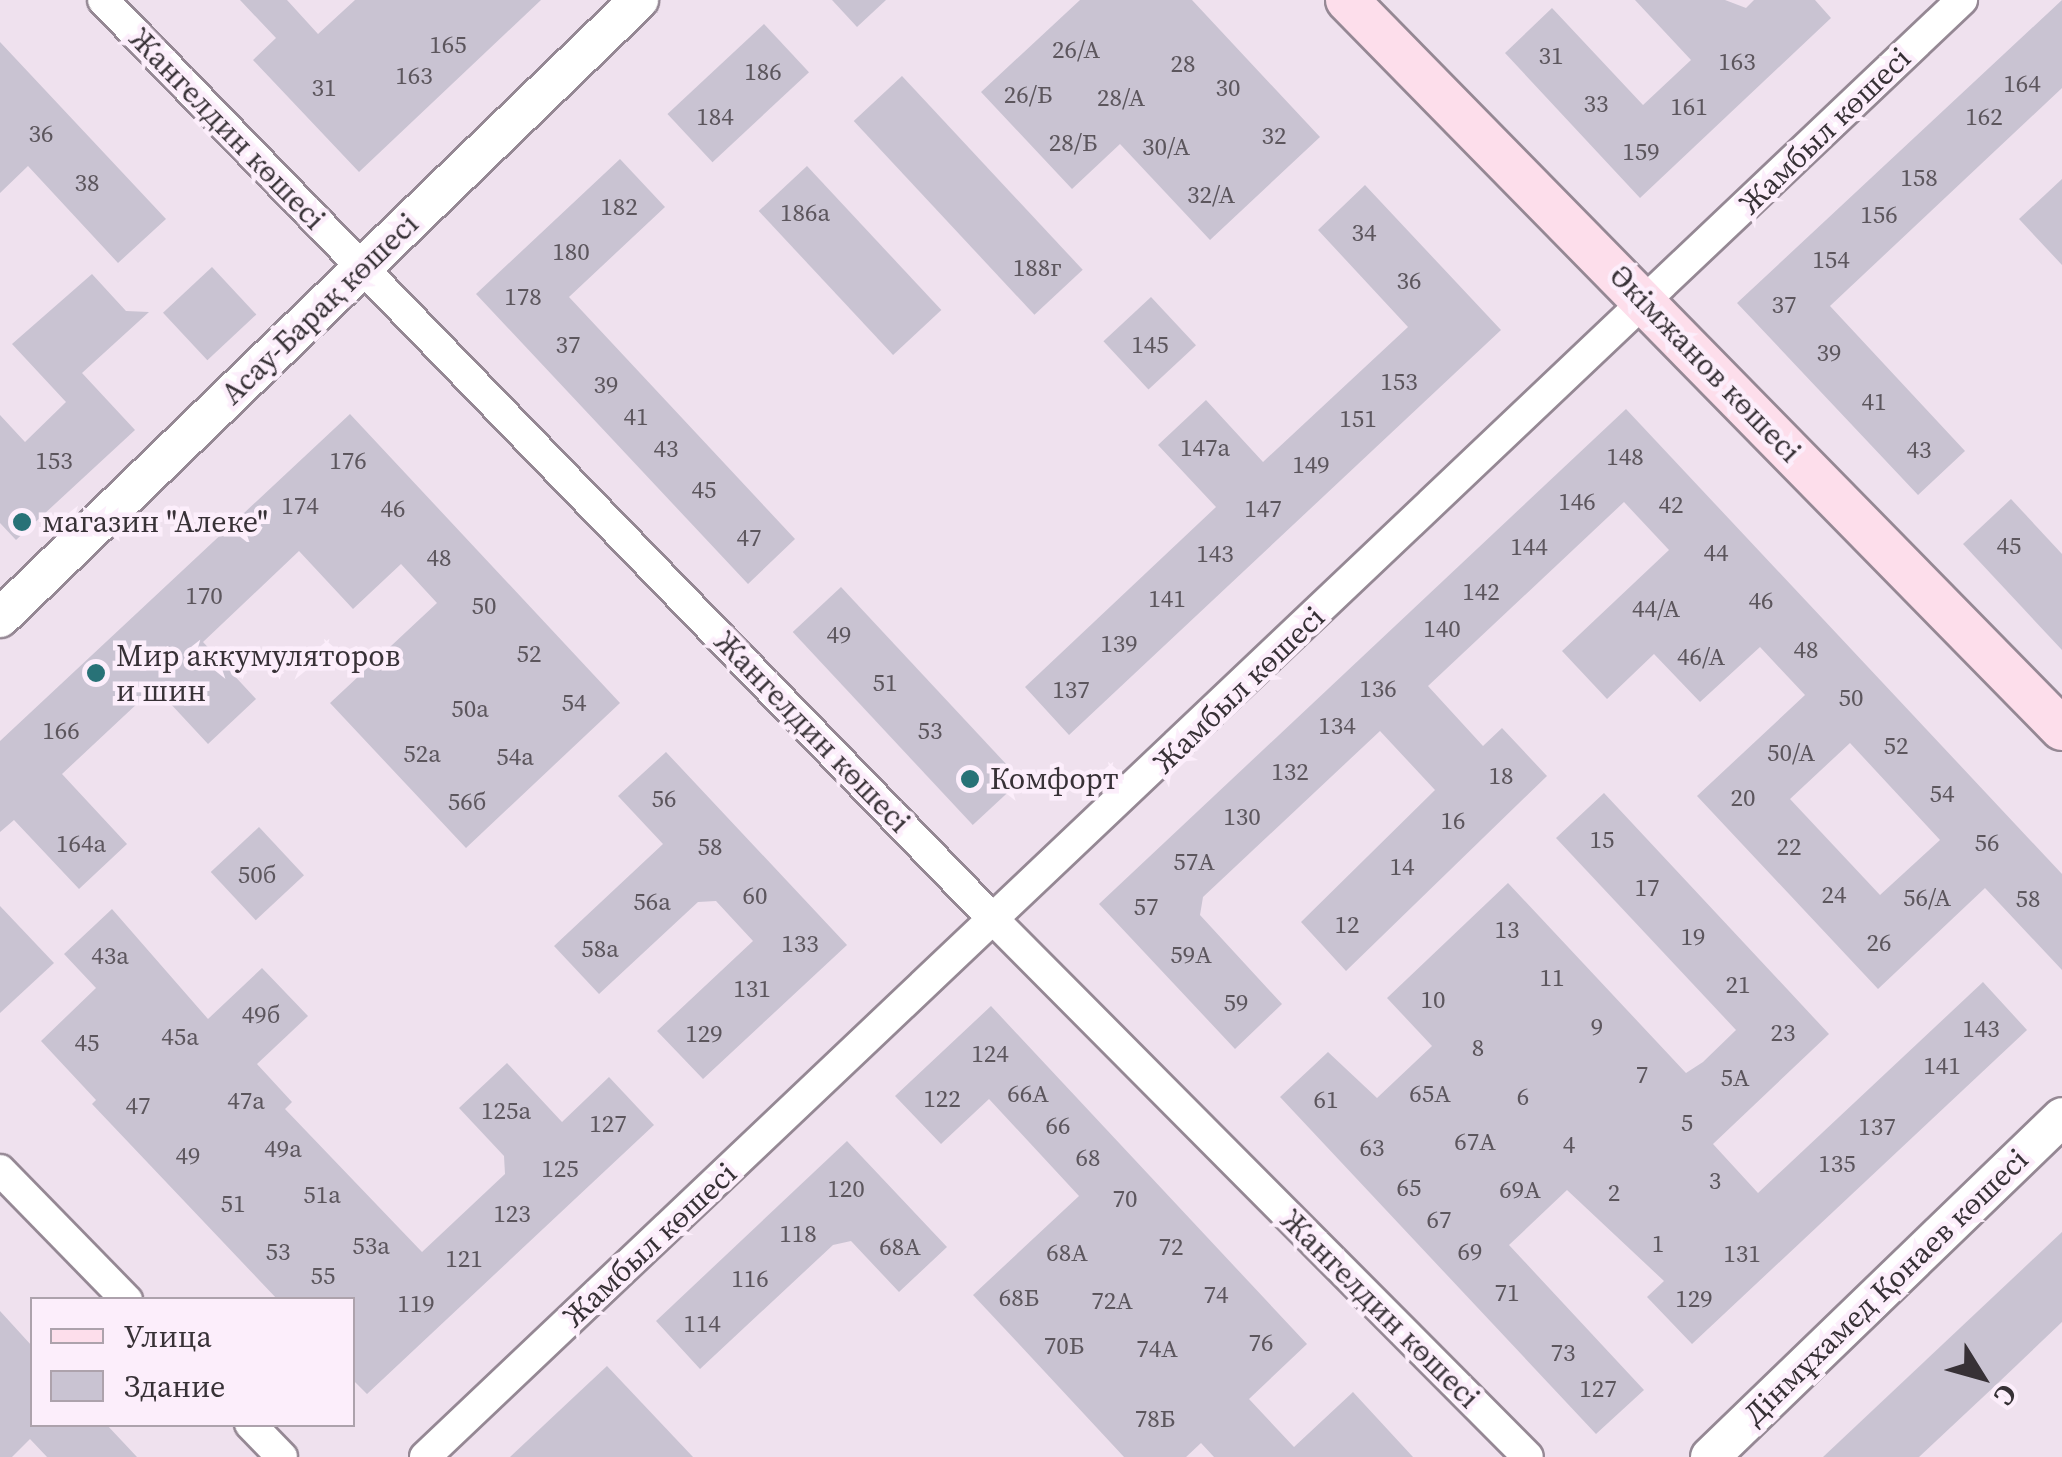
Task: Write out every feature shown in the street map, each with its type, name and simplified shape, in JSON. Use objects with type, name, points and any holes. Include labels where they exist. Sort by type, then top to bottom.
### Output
[{"type":"main road","name":"Әкімжанов көшесі","points":[[1347,0],[2062,728]]},
{"type":"street","name":"Жангелдин көшесі","points":[[103,0],[996,922],[1528,1457]]},
{"type":"street","name":"Асау-Барақ көшесі","points":[[0,618],[639,0]]},
{"type":"street","name":"Жамбыл көшесі","points":[[425,1457],[996,922],[1962,0]]},
{"type":"street","name":"Дінмұхамед Қонаев көшесі","points":[[1710,1457],[2062,1117]]},
{"type":"street","points":[[0,1170],[124,1297]]},
{"type":"street","points":[[253,1427],[282,1457]]},
{"type":"building","points":[[240,0],[287,0],[318,34],[355,0],[541,0],[359,172],[253,60],[276,38]]},
{"type":"building","points":[[832,0],[886,0],[857,27]]},
{"type":"building","points":[[1080,0],[1192,0],[1320,137],[1210,240],[1120,144],[1072,189],[981,92]]},
{"type":"building","points":[[1635,0],[1725,0],[1746,8],[1754,0],[1815,0],[1831,18],[1640,198],[1505,53],[1552,8],[1643,105],[1691,60]]},
{"type":"building","points":[[2062,0],[2062,88],[1830,306],[1965,451],[1918,495],[1737,303]]},
{"type":"building","points":[[764,24],[809,72],[712,162],[667,114]]},
{"type":"building","points":[[0,42],[166,219],[118,263],[28,166],[0,193]]},
{"type":"building","points":[[902,76],[1083,270],[1034,315],[854,121]]},
{"type":"building","points":[[620,159],[665,207],[569,297],[795,539],[748,584],[476,294]]},
{"type":"building","points":[[807,166],[941,310],[893,355],[759,211]]},
{"type":"building","points":[[2062,179],[2062,265],[2019,219]]},
{"type":"building","points":[[1365,185],[1501,330],[1069,735],[1025,687],[1216,507],[1158,445],[1206,400],[1263,462],[1408,327],[1318,230]]},
{"type":"building","points":[[212,267],[256,315],[207,360],[163,313]]},
{"type":"building","points":[[92,274],[126,311],[149,312],[82,373],[135,430],[16,540],[0,523],[0,415],[25,442],[66,402],[12,344]]},
{"type":"building","points":[[1151,297],[1196,345],[1148,390],[1103,341]]},
{"type":"building","points":[[1626,409],[2062,874],[2062,970],[1985,888],[1878,989],[1697,796],[1805,695],[1760,647],[1700,702],[1654,654],[1607,699],[1562,651],[1669,550],[1624,502],[1428,686],[1483,746],[1502,728],[1547,776],[1346,971],[1301,922],[1435,790],[1380,731],[1203,897],[1200,915],[1282,1004],[1235,1049],[1099,904]],"holes":[[[1850,743],[1940,840],[1880,895],[1790,799]]]},
{"type":"building","points":[[350,414],[620,703],[466,848],[330,703],[437,603],[401,564],[353,609],[299,551],[203,642],[256,699],[208,744],[155,687],[62,774],[127,844],[79,889],[14,820],[0,832],[0,741]]},
{"type":"building","points":[[2011,499],[2062,554],[2062,650],[1963,544]]},
{"type":"building","points":[[841,587],[1021,780],[973,825],[793,632]]},
{"type":"building","points":[[666,752],[847,945],[703,1079],[657,1031],[753,941],[716,901],[698,902],[599,994],[554,946],[663,844],[618,796]]},
{"type":"building","points":[[1604,793],[1829,1034],[1713,1144],[1758,1193],[1983,982],[2027,1030],[1692,1344],[1647,1297],[1664,1281],[1567,1190],[1509,1245],[1644,1390],[1596,1434],[1280,1097],[1328,1052],[1377,1098],[1432,1046],[1387,998],[1508,883],[1686,1073],[1703,1062],[1736,1030],[1556,838]]},
{"type":"building","points":[[259,827],[304,875],[256,920],[211,872]]},
{"type":"building","points":[[0,906],[54,963],[0,1013]]},
{"type":"building","points":[[112,909],[208,1019],[262,968],[308,1016],[257,1064],[292,1102],[285,1109],[422,1252],[505,1174],[504,1156],[459,1108],[507,1063],[562,1122],[609,1077],[654,1125],[367,1394],[355,1382],[355,1297],[275,1297],[92,1104],[96,1100],[41,1041],[96,988],[64,954]]},
{"type":"building","points":[[991,1006],[1307,1344],[1249,1399],[1294,1447],[1353,1392],[1413,1457],[1214,1457],[1201,1443],[1186,1457],[1124,1457],[973,1295],[1079,1196],[989,1099],[941,1144],[895,1096]]},
{"type":"building","points":[[847,1141],[947,1247],[899,1292],[851,1241],[833,1245],[700,1369],[656,1321]]},
{"type":"building","points":[[2062,1232],[2062,1322],[1998,1383],[1919,1457],[1823,1457]]},
{"type":"building","points":[[0,1311],[30,1344],[30,1427],[109,1427],[137,1457],[47,1457],[30,1439],[12,1457],[0,1457]]},
{"type":"building","points":[[607,1366],[693,1457],[510,1457],[576,1395]]},
{"type":"place","name":"магазин \"Алеке\"","points":[[22,522]]},
{"type":"place","name":"Мир аккумуляторов и шин","points":[[96,673]]},
{"type":"place","name":"Комфорт","points":[[970,779]]}]
